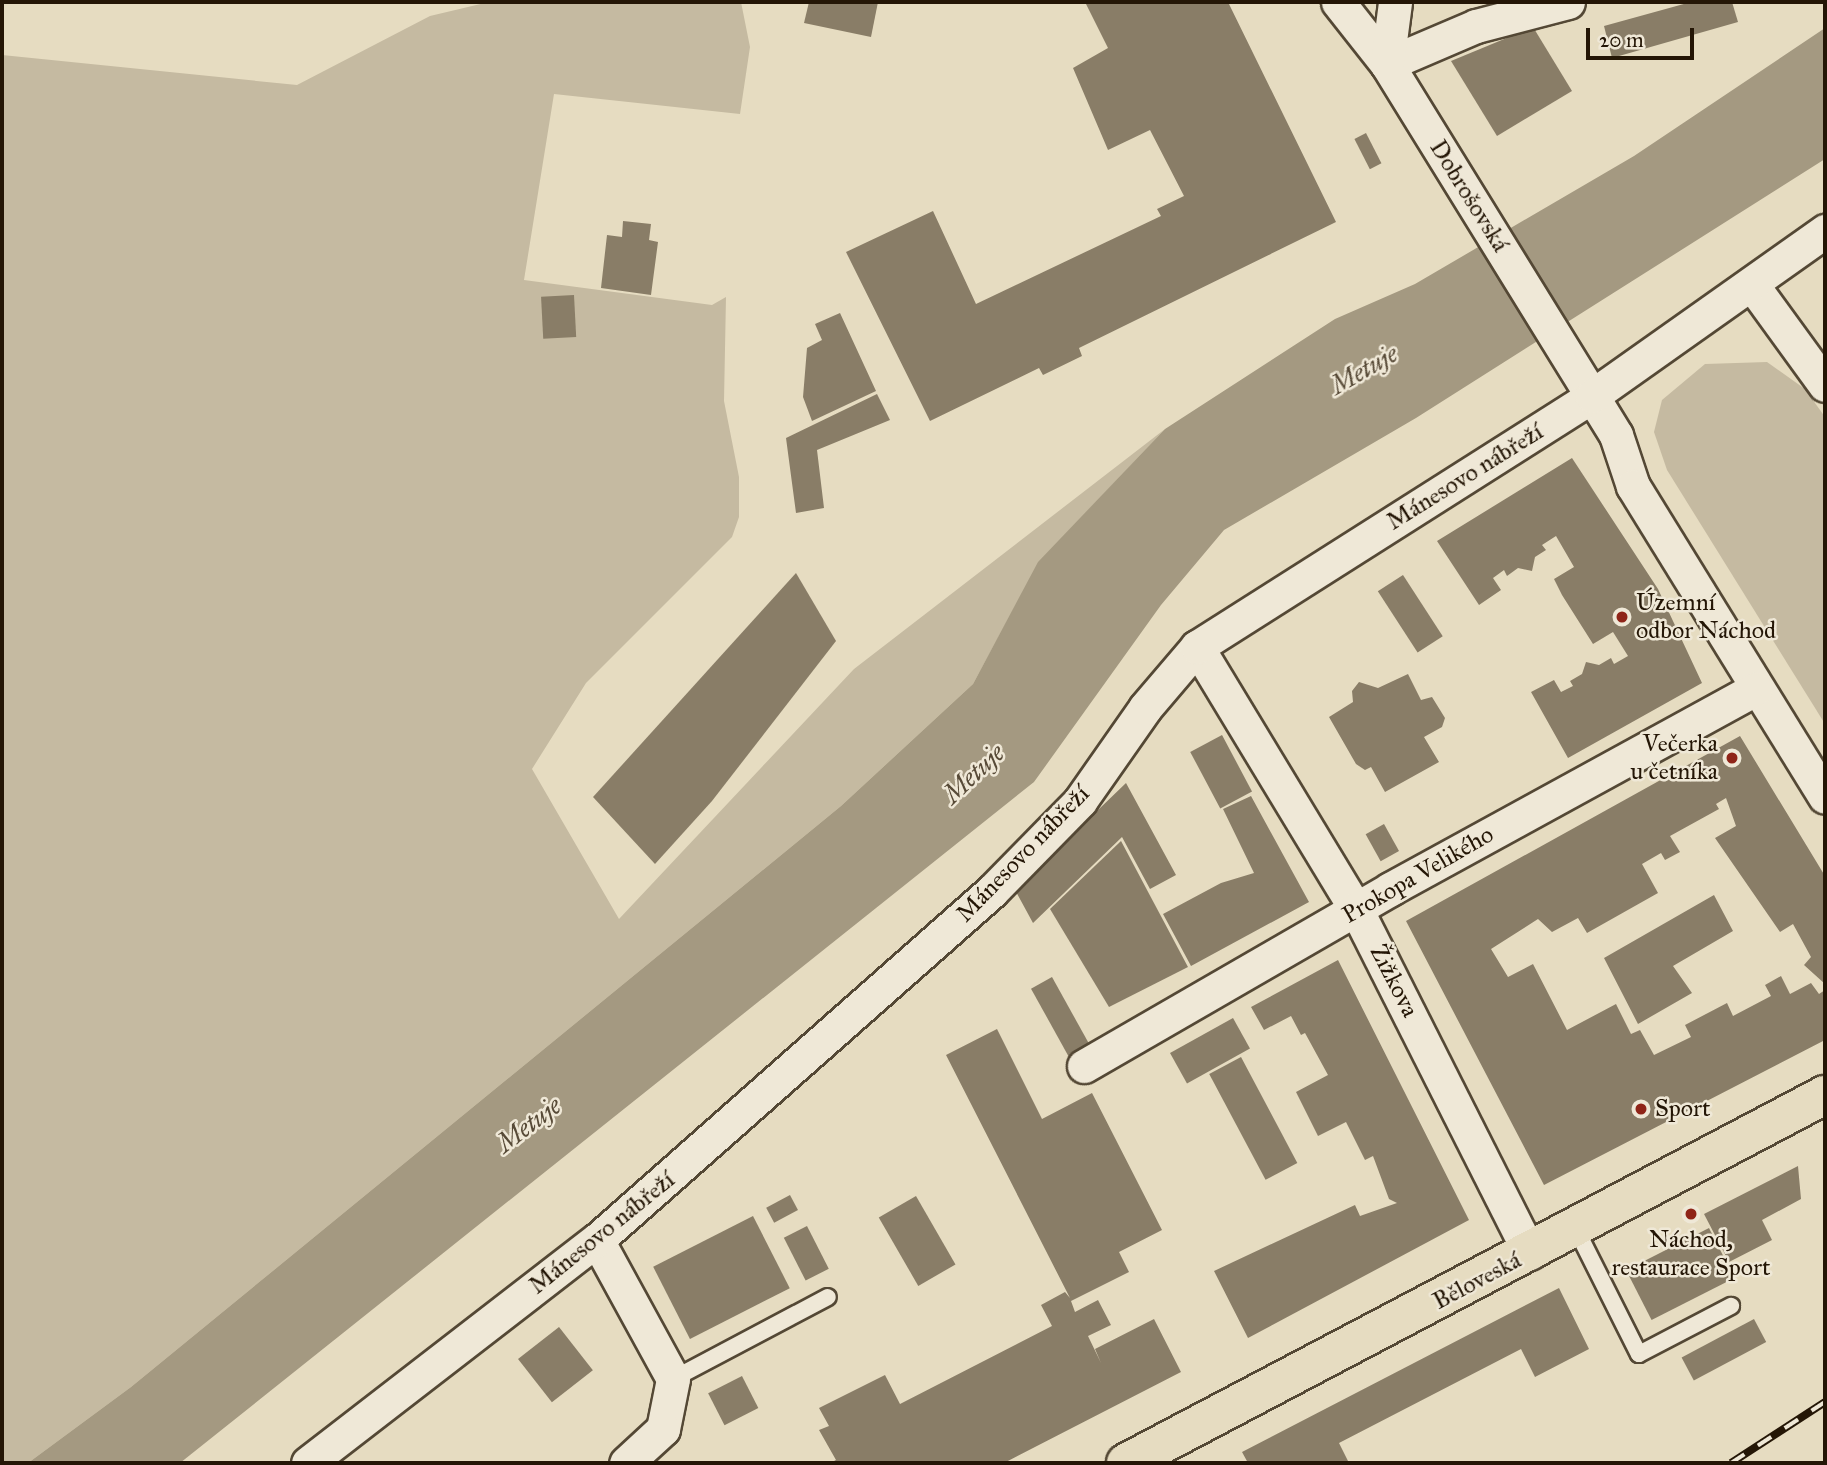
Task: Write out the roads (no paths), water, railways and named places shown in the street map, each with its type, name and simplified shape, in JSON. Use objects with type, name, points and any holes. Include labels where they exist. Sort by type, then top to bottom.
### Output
[{"type":"main road","name":"Běloveská","points":[[1126,1463],[1576,1230],[1825,1095]]},
{"type":"street","name":"Dobrošovská","points":[[1338,2],[1387,64],[1616,435],[1633,486],[1825,797]]},
{"type":"street","points":[[1387,64],[1395,2]]},
{"type":"street","points":[[1387,64],[1476,26],[1568,2]]},
{"type":"street","name":"Mánesovo nábřeží","points":[[308,1463],[597,1240],[992,891],[1080,801],[1145,708],[1197,647],[1592,396],[1753,286],[1825,231]]},
{"type":"street","points":[[1753,286],[1825,385]]},
{"type":"street","name":"Žižkova","points":[[1197,647],[1357,911],[1530,1253]]},
{"type":"street","name":"Prokopa Velikého","points":[[1084,1066],[1756,689]]},
{"type":"street","points":[[597,1240],[673,1379],[663,1429],[626,1463]]},
{"type":"lane","points":[[1576,1230],[1639,1354],[1731,1306]]},
{"type":"lane","points":[[673,1379],[828,1297]]},
{"type":"water","name":"Metuje","points":[[1825,28],[1825,159],[1416,418],[1224,530],[1161,605],[1034,782],[180,1463],[28,1463],[131,1387],[841,806],[973,684],[1038,562],[1165,429],[1335,319],[1415,284],[1634,156]]},
{"type":"railway","points":[[1731,1463],[1825,1402]]},
{"type":"place","name":"Územní odbor Náchod","points":[[1622,617]]},
{"type":"place","name":"Večerka u četníka","points":[[1732,758]]},
{"type":"place","name":"Sport","points":[[1641,1109]]},
{"type":"place","name":"Náchod, restaurace Sport","points":[[1691,1214]]}]
